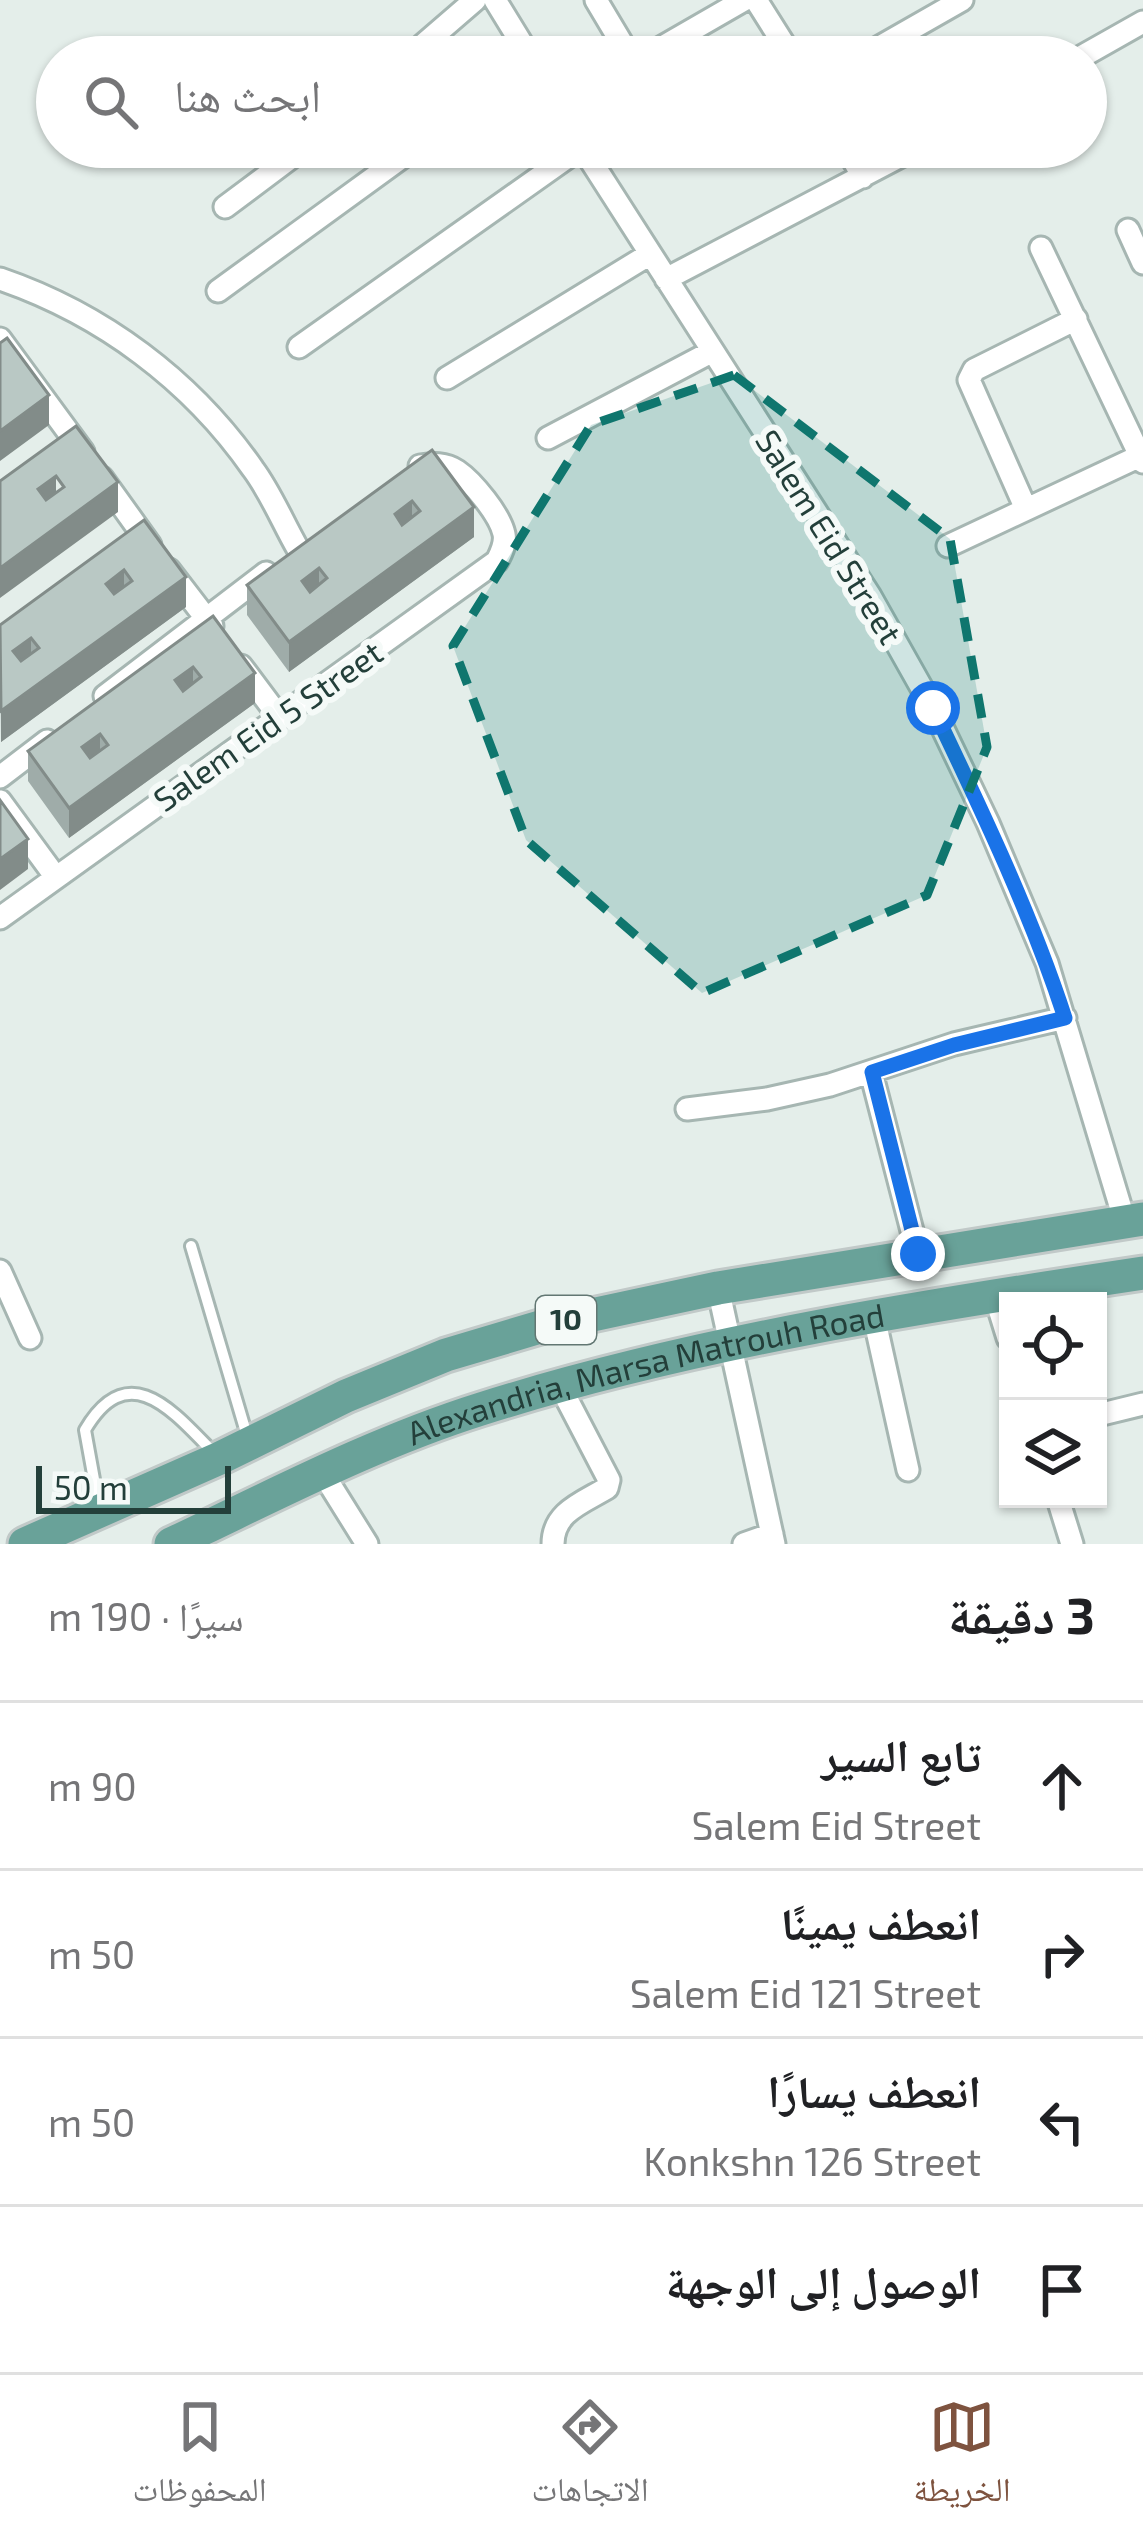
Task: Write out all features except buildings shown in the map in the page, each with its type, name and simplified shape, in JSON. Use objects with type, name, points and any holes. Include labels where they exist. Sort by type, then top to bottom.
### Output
[{"type":"main road","name":"Alexandria, Marsa Matrouh Road","points":[[25,1544],[346,1396],[446,1355],[550,1324],[718,1288],[1134,1220]]},
{"type":"main road","name":"Alexandria, Marsa Matrouh Road","points":[[171,1544],[399,1438],[560,1386],[874,1316],[1143,1273]]},
{"type":"street","points":[[433,36],[475,0]]},
{"type":"street","points":[[495,0],[513,36]]},
{"type":"street","points":[[596,0],[618,36]]},
{"type":"street","points":[[681,36],[744,0]]},
{"type":"street","points":[[755,0],[778,36]]},
{"type":"street","points":[[899,36],[962,0]]},
{"type":"street","points":[[1107,42],[1143,22]]},
{"type":"street","points":[[225,207],[277,168]]},
{"type":"street","points":[[218,291],[387,168]]},
{"type":"street","points":[[298,347],[552,168]]},
{"type":"street","name":"Salem Eid Street","points":[[595,168],[870,596],[933,708],[1047,963],[1134,1220]]},
{"type":"street","points":[[858,168],[863,177]]},
{"type":"street","points":[[666,279],[880,168]]},
{"type":"street","points":[[1128,230],[1143,263]]},
{"type":"street","points":[[948,546],[1142,459],[1041,248]]},
{"type":"street","points":[[447,378],[650,254]]},
{"type":"street","points":[[0,279],[45,295],[125,340],[196,399],[307,543],[94,705]]},
{"type":"street","points":[[1026,509],[969,380],[974,370],[1076,319]]},
{"type":"street","points":[[1,343],[63,443],[133,540],[206,618],[280,718]]},
{"type":"street","points":[[548,438],[711,352]]},
{"type":"street","name":"Salem Eid 5 Street","points":[[0,918],[497,562],[504,548],[504,532],[459,472],[442,464],[423,465],[406,474]]},
{"type":"street","points":[[0,777],[56,734]]},
{"type":"street","points":[[0,801],[55,877]]},
{"type":"street","points":[[687,1108],[767,1099],[1065,1018]]},
{"type":"street","points":[[872,1072],[918,1254]]},
{"type":"street","points":[[0,1271],[17,1328]]},
{"type":"street","points":[[718,1288],[773,1539],[744,1544]]},
{"type":"street","points":[[995,1296],[999,1309]]},
{"type":"street","points":[[874,1316],[908,1470]]},
{"type":"street","points":[[554,1544],[555,1526],[565,1513],[607,1488],[608,1480],[560,1386]]},
{"type":"street","points":[[1107,1413],[1143,1404]]},
{"type":"street","points":[[322,1472],[368,1544]]},
{"type":"street","points":[[1061,1508],[1072,1544]]},
{"type":"lane","points":[[191,1246],[235,1451]]},
{"type":"lane","points":[[99,1511],[85,1430],[99,1407],[124,1394],[152,1396],[235,1451]]},
{"type":"highlighted area","points":[[734,375],[950,539],[987,747],[927,895],[702,993],[526,840],[453,646],[591,425]]},
{"type":"route","points":[[918,1254],[872,1072],[954,1045],[1065,1018],[988,823],[933,708]]}]
